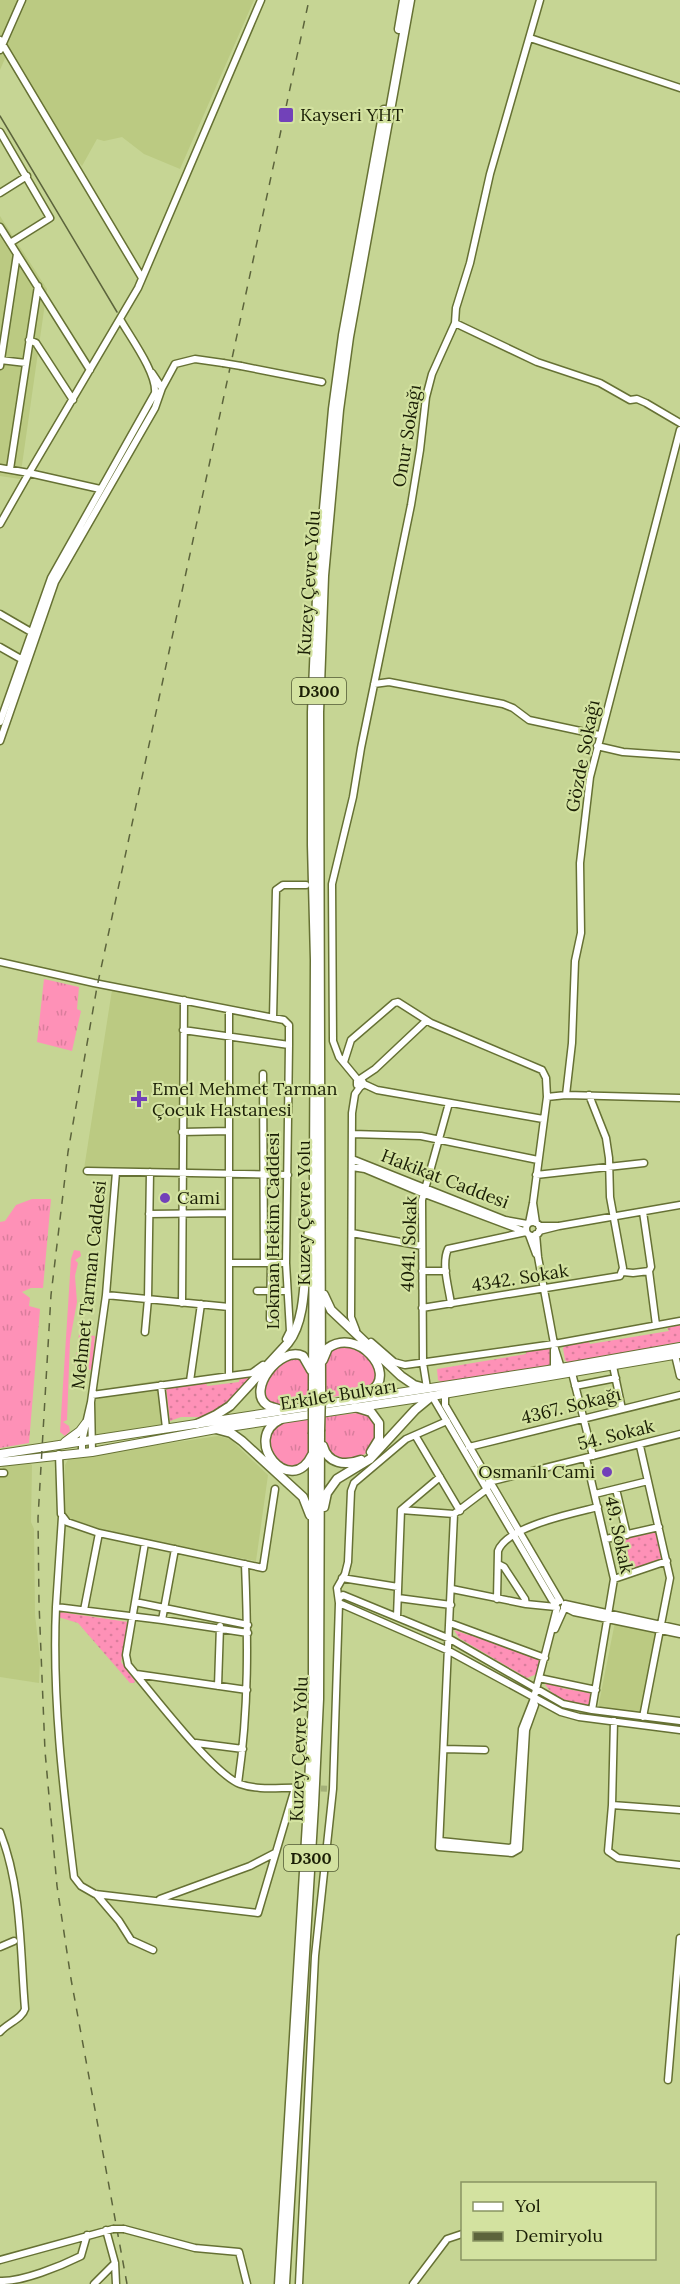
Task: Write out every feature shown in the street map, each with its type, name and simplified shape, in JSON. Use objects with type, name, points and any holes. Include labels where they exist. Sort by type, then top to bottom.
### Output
[{"type":"highway","name":"Kuzey Çevre Yolu","points":[[285,2284],[319,1699],[320,1534],[314,1210],[315,960],[312,734],[318,574],[329,442],[343,335],[405,0]]},
{"type":"highway","name":"Kuzey Çevre Yolu","points":[[317,1377],[321,1238],[319,712],[324,576],[339,410],[349,337],[410,0]]},
{"type":"highway","points":[[197,1424],[230,1406],[296,1332],[301,1316],[306,1251],[314,1210]]},
{"type":"highway","points":[[320,1534],[325,1500],[332,1485],[342,1475],[370,1459],[415,1410],[428,1391],[401,1376],[329,1307],[324,1293],[324,1253],[321,1238]]},
{"type":"highway","points":[[317,1377],[324,1354],[331,1347],[345,1342],[364,1348],[376,1362],[379,1377],[373,1390],[355,1403],[374,1414],[380,1425],[377,1443],[365,1457],[348,1463],[332,1460],[323,1448],[317,1432]]},
{"type":"highway","points":[[313,1448],[309,1460],[299,1469],[288,1470],[276,1464],[268,1453],[266,1438],[272,1425],[281,1414],[266,1404],[260,1393],[266,1376],[278,1361],[289,1354],[301,1355],[317,1377]]},
{"type":"highway","points":[[216,1429],[239,1438],[303,1497],[313,1522]]},
{"type":"highway","name":"Kuzey Çevre Yolu","points":[[279,2284],[313,1698],[313,1448],[317,1432]]},
{"type":"main road","name":"Erkilet Bulvarı","points":[[0,1454],[82,1440],[355,1403],[680,1347]]},
{"type":"main road","name":"Erkilet Bulvarı","points":[[428,1391],[445,1394],[678,1354]]},
{"type":"main road","name":"Erkilet Bulvarı","points":[[0,1462],[92,1452],[216,1429],[281,1414]]},
{"type":"main road","points":[[63,1444],[80,1431],[86,1423]]},
{"type":"street","points":[[22,0],[1,45],[142,278]]},
{"type":"street","points":[[0,525],[142,278],[261,0]]},
{"type":"street","name":"Onur Sokağı","points":[[361,1083],[337,1053],[333,1041],[331,884],[350,810],[411,505],[427,390],[455,323],[456,308],[468,269],[490,174],[540,0]]},
{"type":"street","points":[[530,38],[680,88]]},
{"type":"street","points":[[0,132],[50,218],[10,243]]},
{"type":"street","points":[[0,193],[27,176]]},
{"type":"street","points":[[0,227],[90,370]]},
{"type":"street","points":[[17,254],[0,362],[26,363]]},
{"type":"street","points":[[10,469],[38,286]]},
{"type":"street","points":[[120,319],[162,388]]},
{"type":"street","points":[[455,323],[496,340],[537,362],[615,389],[628,399],[646,403],[680,423]]},
{"type":"street","points":[[30,340],[36,343],[73,400]]},
{"type":"street","points":[[0,741],[55,582],[155,408],[162,388],[175,364],[195,359],[322,382]]},
{"type":"street","points":[[0,722],[51,578],[155,393],[150,371]]},
{"type":"street","name":"Gözde Sokağı","points":[[566,1095],[572,1043],[575,962],[581,933],[580,863],[590,777],[599,735],[680,430]]},
{"type":"street","points":[[0,468],[100,489]]},
{"type":"street","points":[[0,614],[31,632]]},
{"type":"street","points":[[0,647],[21,659]]},
{"type":"street","points":[[374,684],[389,682],[502,704],[513,708],[529,720],[599,735]]},
{"type":"street","points":[[597,746],[623,752],[680,756]]},
{"type":"street","points":[[0,962],[273,1018],[276,890],[281,885],[306,885]]},
{"type":"street","points":[[182,1303],[184,1000]]},
{"type":"street","points":[[344,1062],[349,1041],[394,1003],[402,1004],[426,1021],[540,1069],[546,1078],[547,1097],[533,1203],[533,1228],[557,1368]]},
{"type":"street","points":[[229,1010],[229,1375]]},
{"type":"street","name":"Lokman Hekim Caddesi","points":[[92,1398],[257,1370],[286,1340],[290,1331],[286,1263],[289,1045],[288,1024],[273,1018]]},
{"type":"street","points":[[426,1021],[351,1094],[351,1317],[354,1328],[396,1363],[402,1365],[554,1346],[680,1321]]},
{"type":"street","points":[[183,1030],[289,1045]]},
{"type":"street","points":[[263,1074],[263,1174],[267,1263],[271,1291],[270,1319]]},
{"type":"street","points":[[361,1083],[364,1089],[543,1119]]},
{"type":"street","points":[[589,1095],[606,1138],[610,1167],[609,1190],[622,1273]]},
{"type":"street","points":[[547,1097],[589,1095],[680,1098]]},
{"type":"street","name":"4041. Sokak","points":[[449,1103],[422,1200],[423,1363],[428,1391],[488,1485]]},
{"type":"street","points":[[182,1132],[229,1131]]},
{"type":"street","points":[[352,1134],[421,1136],[538,1160]]},
{"type":"street","name":"Hakikat Caddesi","points":[[352,1159],[425,1191]]},
{"type":"street","points":[[536,1175],[644,1163]]},
{"type":"street","name":"Hakikat Caddesi","points":[[352,1167],[365,1169],[533,1228]]},
{"type":"street","points":[[87,1171],[288,1175]]},
{"type":"street","name":"Mehmet Tarman Caddesi","points":[[82,1452],[82,1440],[92,1398],[105,1295],[116,1172]]},
{"type":"street","points":[[145,1332],[148,1299],[150,1172]]},
{"type":"street","points":[[451,1304],[446,1271],[446,1252],[449,1248],[533,1228],[559,1226],[680,1205]]},
{"type":"street","points":[[643,1212],[652,1265],[649,1271],[656,1325]]},
{"type":"street","points":[[149,1214],[229,1213]]},
{"type":"street","points":[[352,1233],[422,1246]]},
{"type":"street","points":[[229,1263],[286,1263]]},
{"type":"street","points":[[422,1271],[446,1271]]},
{"type":"street","name":"4342. Sokak","points":[[422,1308],[620,1276],[622,1273],[649,1271]]},
{"type":"street","points":[[256,1291],[287,1291]]},
{"type":"street","points":[[105,1295],[229,1307]]},
{"type":"street","points":[[190,1381],[201,1304]]},
{"type":"street","points":[[678,1354],[680,1376]]},
{"type":"street","points":[[613,1366],[622,1409]]},
{"type":"street","name":"49. Sokak","points":[[572,1373],[583,1418],[595,1494],[615,1579],[592,1710]]},
{"type":"street","points":[[575,1386],[615,1378]]},
{"type":"street","points":[[160,1385],[166,1428]]},
{"type":"street","points":[[415,1435],[440,1477],[457,1512],[440,1844],[515,1850],[522,1729],[534,1699],[560,1606],[488,1485],[445,1405],[445,1394]]},
{"type":"street","name":"4367. Sokağı","points":[[469,1447],[680,1395]]},
{"type":"street","name":"Mehmet Tarman Caddesi","points":[[92,1398],[92,1452]]},
{"type":"street","points":[[299,2284],[315,1956],[333,1789],[339,1600],[337,1588],[348,1562],[352,1485],[392,1449],[415,1435],[447,1421]]},
{"type":"street","name":"54. Sokak","points":[[488,1485],[680,1434]]},
{"type":"street","points":[[639,1446],[667,1561],[670,1583],[643,1717]]},
{"type":"street","points":[[59,1454],[62,1517],[55,1652],[58,1711],[74,1877],[81,1886],[95,1894],[119,1921],[131,1940],[153,1950]]},
{"type":"street","points":[[397,1617],[401,1510],[440,1477]]},
{"type":"street","points":[[595,1494],[648,1481]]},
{"type":"street","points":[[401,1510],[457,1512],[488,1485]]},
{"type":"street","points":[[62,1517],[67,1522],[99,1533],[263,1568],[275,1489]]},
{"type":"street","points":[[616,1489],[627,1534]]},
{"type":"street","points":[[497,1599],[500,1546],[516,1534],[547,1519],[598,1507]]},
{"type":"street","points":[[606,1539],[659,1527]]},
{"type":"street","points":[[84,1610],[99,1533]]},
{"type":"street","points":[[95,1894],[258,1913],[298,1788],[255,1787],[238,1783],[225,1775],[128,1665],[126,1658],[145,1543]]},
{"type":"street","points":[[162,1620],[175,1549]]},
{"type":"street","points":[[615,1579],[667,1561]]},
{"type":"street","points":[[238,1783],[247,1690],[248,1625],[245,1564]]},
{"type":"street","points":[[498,1564],[504,1567],[526,1604]]},
{"type":"street","points":[[342,1578],[398,1587]]},
{"type":"street","points":[[452,1589],[526,1604],[560,1606],[680,1634]]},
{"type":"street","points":[[339,1600],[343,1595],[450,1639],[563,1704],[680,1721]]},
{"type":"street","points":[[398,1598],[451,1605]]},
{"type":"street","points":[[339,1600],[449,1651],[534,1699],[569,1715],[680,1730]]},
{"type":"street","points":[[135,1602],[248,1625]]},
{"type":"street","points":[[56,1607],[248,1633]]},
{"type":"street","points":[[218,1686],[221,1620]]},
{"type":"street","points":[[450,1623],[545,1658]]},
{"type":"street","points":[[660,1628],[680,1629]]},
{"type":"street","points":[[136,1674],[247,1690]]},
{"type":"street","points":[[539,1678],[596,1690]]},
{"type":"street","points":[[614,1721],[612,1805],[607,1850],[618,1858],[680,1865]]},
{"type":"street","points":[[195,1743],[243,1749]]},
{"type":"street","points":[[444,1749],[484,1750]]},
{"type":"street","points":[[612,1805],[680,1810]]},
{"type":"street","points":[[0,1832],[8,1851],[16,1899],[25,2009],[23,2015],[0,2032]]},
{"type":"street","points":[[0,1848],[8,1851]]},
{"type":"street","points":[[159,1900],[250,1866],[276,1852]]},
{"type":"street","points":[[668,2080],[680,1938]]},
{"type":"street","points":[[0,1947],[14,1941]]},
{"type":"street","points":[[109,2229],[116,2284]]},
{"type":"street","points":[[0,2260],[109,2229],[124,2229],[195,2248],[239,2252],[246,2284]]},
{"type":"street","points":[[413,2284],[447,2240],[461,2234]]},
{"type":"street","points":[[0,2282],[18,2280],[61,2266],[81,2256],[87,2235]]},
{"type":"street","points":[[94,2284],[115,2263]]},
{"type":"shaded area","points":[[0,0],[254,0],[180,169],[144,154],[122,137],[104,141],[97,139],[82,166],[9,49],[0,70]]},
{"type":"shaded area","points":[[0,216],[47,289],[20,479],[0,476]]},
{"type":"shaded area","name":"Emel Mehmet Tarman Çocuk Hastanesi","points":[[112,990],[183,1004],[182,1169],[84,1169]]},
{"type":"shaded area","points":[[160,1380],[167,1430],[92,1445],[97,1390]]},
{"type":"shaded area","points":[[218,1436],[230,1439],[268,1475],[256,1561],[117,1534],[65,1517],[65,1465],[69,1458]]},
{"type":"shaded area","points":[[27,1462],[32,1465],[31,1522],[34,1529],[35,1615],[40,1658],[39,1683],[0,1677],[0,1469],[3,1469],[2,1466]]},
{"type":"shaded area","points":[[615,1622],[661,1632],[647,1715],[598,1708]]},
{"type":"green space","points":[[44,979],[79,987],[77,1009],[81,1011],[72,1051],[37,1042]]},
{"type":"green space","points":[[32,1199],[51,1199],[43,1288],[31,1288],[22,1292],[30,1298],[29,1306],[40,1309],[29,1443],[0,1448],[0,1222],[5,1221],[16,1205]]},
{"type":"green space","points":[[74,1250],[80,1251],[81,1256],[75,1260],[78,1263],[75,1276],[77,1302],[70,1340],[67,1420],[63,1422],[69,1426],[70,1431],[65,1436],[60,1432],[71,1259]]},
{"type":"green space","points":[[680,1325],[680,1342],[568,1363],[565,1360],[563,1348],[565,1346],[669,1331],[667,1328]]},
{"type":"green space","points":[[79,1334],[95,1336],[92,1370],[75,1368]]},
{"type":"green space","points":[[356,1346],[375,1365],[376,1380],[365,1391],[326,1398],[324,1363],[332,1348]]},
{"type":"green space","points":[[552,1348],[552,1365],[549,1366],[442,1382],[438,1380],[437,1369],[526,1354],[526,1351]]},
{"type":"green space","points":[[292,1355],[306,1361],[309,1375],[309,1401],[273,1405],[268,1403],[262,1391],[273,1369]]},
{"type":"green space","points":[[255,1375],[228,1406],[204,1417],[181,1417],[170,1421],[166,1387],[206,1381],[207,1386],[239,1382],[240,1377]]},
{"type":"green space","points":[[365,1412],[379,1426],[373,1443],[362,1455],[339,1460],[326,1450],[325,1417]]},
{"type":"green space","points":[[309,1419],[309,1453],[301,1466],[286,1468],[271,1454],[268,1436],[278,1424]]},
{"type":"green space","points":[[660,1529],[667,1556],[660,1562],[623,1577],[614,1540]]},
{"type":"green space","points":[[60,1612],[128,1622],[121,1662],[135,1681],[134,1683],[130,1683],[78,1623],[58,1617]]},
{"type":"green space","points":[[454,1630],[468,1635],[470,1632],[504,1644],[503,1647],[541,1660],[537,1674],[527,1678],[459,1638]]},
{"type":"green space","points":[[546,1682],[561,1685],[561,1688],[589,1693],[590,1690],[597,1691],[591,1706],[559,1697],[549,1689]]},
{"type":"tunnel","points":[[312,1788],[333,1789]]},
{"type":"tram line","points":[[0,116],[117,312]]},
{"type":"railway","points":[[127,2284],[71,1979],[57,1886],[45,1751],[38,1518],[51,1295],[68,1152],[97,987],[309,0]]},
{"type":"place","name":"Kayseri YHT","points":[[286,115]]},
{"type":"place","name":"Emel Mehmet Tarman Çocuk Hastanesi","points":[[139,1099]]},
{"type":"place","name":"Cami","points":[[165,1198]]},
{"type":"place","name":"Osmanlı Cami","points":[[607,1472]]}]
